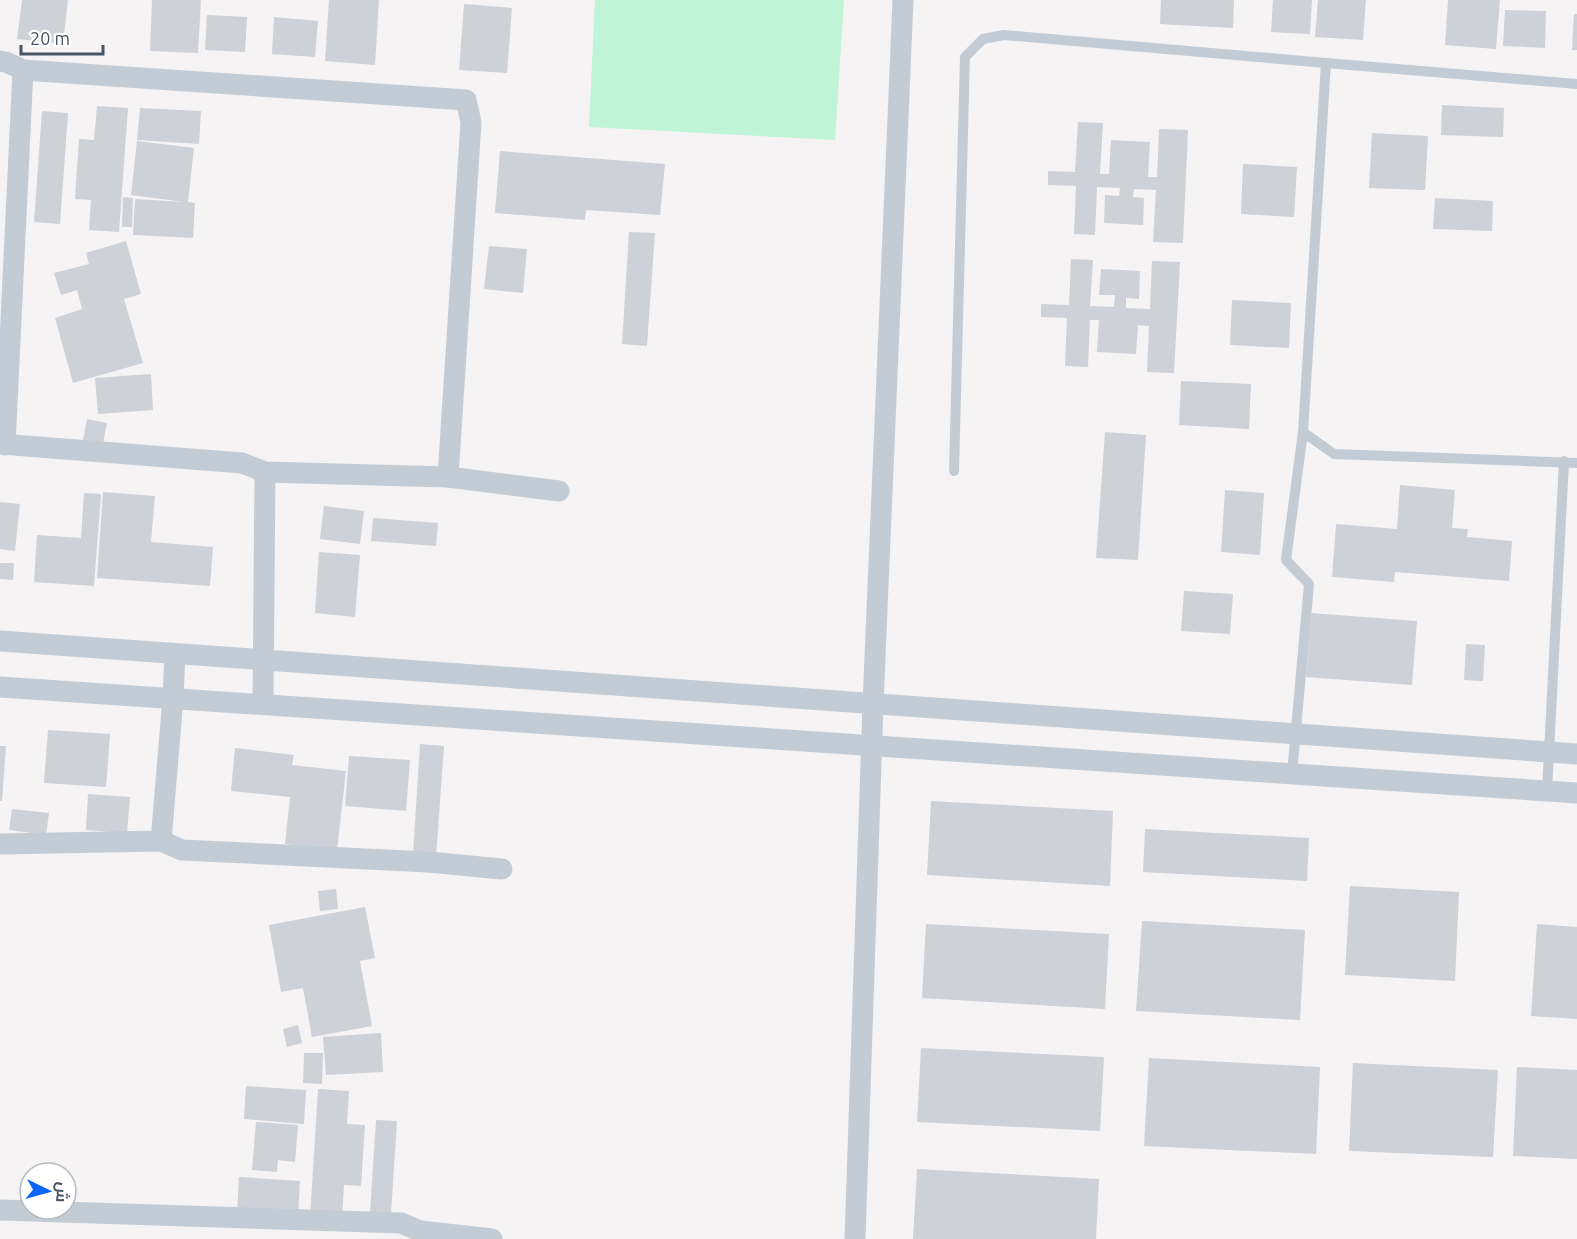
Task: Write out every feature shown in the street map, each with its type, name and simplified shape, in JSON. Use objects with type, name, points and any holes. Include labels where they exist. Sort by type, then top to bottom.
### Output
[{"type":"street","points":[[855,1239],[873,704],[903,0]]},
{"type":"street","points":[[0,61],[22,70],[466,100],[471,122],[448,477]]},
{"type":"street","points":[[22,70],[3,445],[242,463],[266,472],[448,477],[559,491]]},
{"type":"street","points":[[263,704],[266,472]]},
{"type":"street","points":[[3,643],[1577,754]]},
{"type":"street","points":[[161,841],[175,654]]},
{"type":"street","points":[[0,687],[1577,793]]},
{"type":"street","points":[[0,844],[161,841],[182,850],[428,862],[502,869]]},
{"type":"street","points":[[0,1210],[401,1223],[420,1231],[492,1239]]},
{"type":"lane","points":[[954,471],[964,57],[982,39],[1004,35],[1577,84]]},
{"type":"lane","points":[[1292,774],[1308,584],[1286,560],[1303,432],[1326,63]]},
{"type":"lane","points":[[1303,432],[1334,454],[1577,462]]},
{"type":"lane","points":[[1547,791],[1564,461]]},
{"type":"green space","points":[[595,0],[844,0],[835,140],[589,127]]},
{"type":"building","points":[[22,0],[68,0],[63,44],[17,39]]},
{"type":"building","points":[[152,0],[201,0],[198,53],[150,51]]},
{"type":"building","points":[[329,0],[379,0],[375,65],[325,61]]},
{"type":"building","points":[[1161,0],[1234,0],[1233,28],[1160,24]]},
{"type":"building","points":[[1273,0],[1312,0],[1310,34],[1271,32]]},
{"type":"building","points":[[1318,0],[1366,0],[1363,40],[1315,37]]},
{"type":"building","points":[[1448,0],[1500,0],[1496,49],[1445,45]]},
{"type":"building","points":[[464,4],[512,8],[507,73],[459,70]]},
{"type":"building","points":[[1505,10],[1546,11],[1545,48],[1503,46]]},
{"type":"building","points":[[1574,14],[1577,14],[1577,50],[1572,50]]},
{"type":"building","points":[[207,15],[247,17],[245,52],[205,50]]},
{"type":"building","points":[[274,17],[318,21],[315,57],[272,54]]},
{"type":"building","points":[[1442,105],[1504,108],[1503,137],[1441,135]]},
{"type":"building","points":[[97,106],[128,108],[119,232],[89,230],[91,200],[75,199],[79,139],[94,140]]},
{"type":"building","points":[[140,108],[201,111],[199,144],[137,140]]},
{"type":"building","points":[[42,111],[68,113],[60,224],[34,222]]},
{"type":"building","points":[[1078,122],[1103,123],[1100,174],[1109,174],[1111,140],[1150,142],[1148,177],[1157,177],[1159,129],[1188,130],[1183,243],[1153,242],[1156,190],[1134,189],[1133,197],[1144,198],[1143,225],[1104,223],[1105,195],[1119,196],[1120,188],[1097,187],[1095,235],[1074,234],[1076,186],[1048,185],[1048,171],[1075,172]]},
{"type":"building","points":[[1372,133],[1428,136],[1425,190],[1369,188]]},
{"type":"building","points":[[137,141],[194,148],[188,202],[195,203],[193,238],[133,235],[135,199],[184,202],[131,195]]},
{"type":"building","points":[[500,151],[665,164],[660,215],[586,210],[585,220],[495,213]]},
{"type":"building","points":[[1243,164],[1297,167],[1294,217],[1241,214]]},
{"type":"building","points":[[123,197],[133,198],[132,227],[122,227]]},
{"type":"building","points":[[1435,198],[1493,201],[1492,231],[1433,229]]},
{"type":"building","points":[[629,232],[655,233],[647,346],[622,344]]},
{"type":"building","points":[[126,241],[141,294],[124,299],[143,363],[73,383],[55,318],[82,309],[77,290],[61,295],[54,273],[89,264],[86,253]]},
{"type":"building","points":[[489,246],[527,249],[523,293],[484,289]]},
{"type":"building","points":[[1071,259],[1093,260],[1090,306],[1114,307],[1115,295],[1099,295],[1101,269],[1140,271],[1139,299],[1126,298],[1126,308],[1150,309],[1152,261],[1180,262],[1174,373],[1147,372],[1149,326],[1138,325],[1136,354],[1097,352],[1099,320],[1090,320],[1088,367],[1065,366],[1067,318],[1041,317],[1041,304],[1069,305]]},
{"type":"building","points":[[1232,300],[1291,303],[1289,348],[1230,345]]},
{"type":"building","points":[[151,374],[153,410],[98,414],[95,378]]},
{"type":"building","points":[[1181,381],[1251,384],[1249,429],[1179,425]]},
{"type":"building","points":[[87,419],[107,423],[103,444],[83,440]]},
{"type":"building","points":[[1105,432],[1146,435],[1138,560],[1096,558]]},
{"type":"building","points":[[1400,485],[1455,490],[1452,528],[1468,529],[1467,537],[1512,541],[1509,581],[1395,572],[1394,582],[1332,577],[1336,524],[1397,529]]},
{"type":"building","points":[[1225,490],[1264,493],[1260,555],[1221,552]]},
{"type":"building","points":[[103,492],[155,496],[151,542],[213,547],[210,586],[97,578]]},
{"type":"building","points":[[84,493],[101,494],[94,586],[34,582],[37,535],[81,538]]},
{"type":"building","points":[[0,502],[20,504],[15,551],[0,549]]},
{"type":"building","points":[[324,506],[364,511],[360,544],[320,539]]},
{"type":"building","points":[[373,518],[438,523],[436,546],[371,541]]},
{"type":"building","points":[[319,552],[360,555],[355,617],[315,613]]},
{"type":"building","points":[[0,563],[14,563],[13,580],[0,579]]},
{"type":"building","points":[[1184,591],[1233,594],[1230,634],[1181,631]]},
{"type":"building","points":[[1311,613],[1417,621],[1412,685],[1306,677]]},
{"type":"building","points":[[1466,644],[1485,645],[1483,681],[1464,680]]},
{"type":"building","points":[[48,730],[110,734],[106,787],[44,783]]},
{"type":"building","points":[[420,744],[444,746],[436,857],[413,855]]},
{"type":"building","points":[[0,746],[6,746],[2,801],[0,801]]},
{"type":"building","points":[[235,748],[294,755],[292,765],[346,771],[337,850],[285,844],[290,797],[231,791]]},
{"type":"building","points":[[349,756],[410,760],[406,811],[345,806]]},
{"type":"building","points":[[88,794],[130,797],[127,833],[86,830]]},
{"type":"building","points":[[931,801],[1113,811],[1110,886],[927,875]]},
{"type":"building","points":[[12,809],[49,813],[46,835],[9,830]]},
{"type":"building","points":[[1145,829],[1309,838],[1307,881],[1143,872]]},
{"type":"building","points":[[1350,886],[1459,892],[1455,981],[1345,975]]},
{"type":"building","points":[[336,889],[338,909],[320,911],[318,891]]},
{"type":"building","points":[[365,907],[375,958],[360,961],[372,1026],[312,1037],[303,988],[281,992],[269,925]]},
{"type":"building","points":[[1142,921],[1305,930],[1300,1020],[1136,1011]]},
{"type":"building","points":[[926,924],[1109,934],[1105,1009],[922,998]]},
{"type":"building","points":[[1537,924],[1577,927],[1577,1019],[1531,1016]]},
{"type":"building","points":[[298,1025],[302,1043],[287,1047],[283,1029]]},
{"type":"building","points":[[381,1033],[383,1072],[326,1075],[323,1037]]},
{"type":"building","points":[[921,1048],[1104,1057],[1100,1131],[917,1122]]},
{"type":"building","points":[[304,1053],[323,1053],[322,1084],[303,1083]]},
{"type":"building","points":[[1149,1058],[1320,1067],[1316,1154],[1144,1146]]},
{"type":"building","points":[[1353,1063],[1498,1070],[1493,1157],[1349,1151]]},
{"type":"building","points":[[1517,1067],[1577,1070],[1577,1159],[1513,1156]]},
{"type":"building","points":[[246,1086],[306,1090],[304,1124],[244,1119]]},
{"type":"building","points":[[318,1089],[349,1091],[347,1124],[365,1125],[361,1186],[344,1185],[342,1220],[310,1217]]},
{"type":"building","points":[[376,1120],[397,1121],[391,1214],[370,1213]]},
{"type":"building","points":[[256,1122],[298,1125],[295,1162],[278,1160],[277,1172],[252,1170]]},
{"type":"building","points":[[917,1169],[1099,1179],[1096,1239],[913,1239]]},
{"type":"building","points":[[239,1177],[300,1181],[298,1217],[237,1213]]}]
